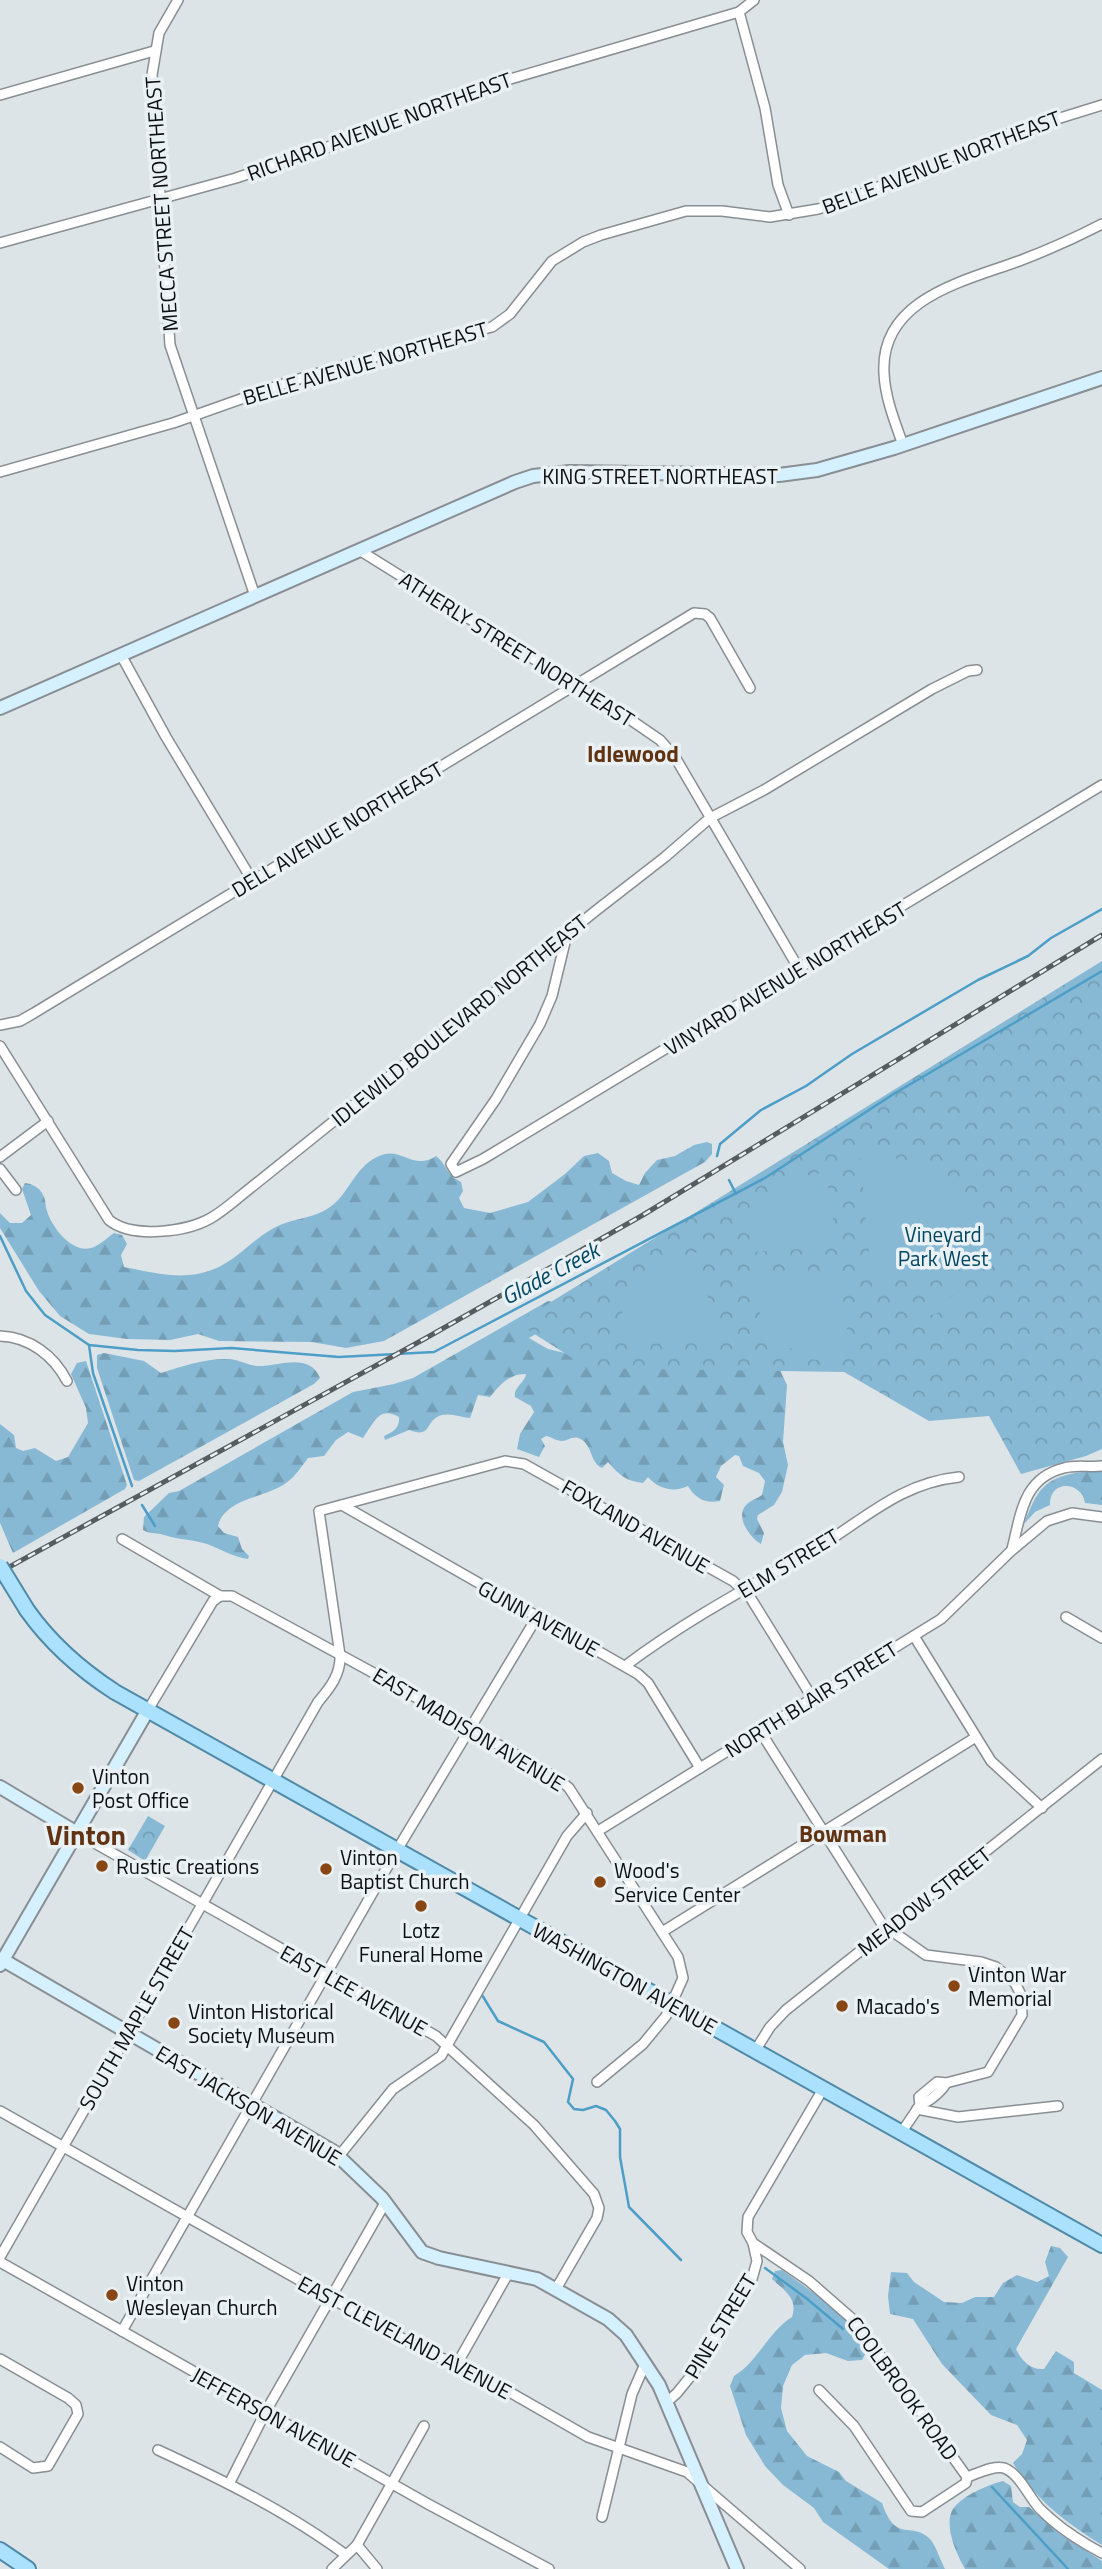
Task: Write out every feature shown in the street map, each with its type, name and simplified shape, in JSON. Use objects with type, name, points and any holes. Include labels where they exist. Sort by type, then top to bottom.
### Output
[{"type":"main road","name":"WASHINGTON AVENUE","points":[[0,1566],[27,1610],[52,1641],[92,1677],[1102,2245]]},
{"type":"main road","points":[[0,2550],[27,2569]]},
{"type":"street","name":"MECCA STREET NORTHEAST","points":[[178,0],[164,20],[154,51],[152,75],[168,331],[255,596]]},
{"type":"street","name":"RICHARD AVENUE NORTHEAST","points":[[0,243],[282,163],[510,78],[739,12],[752,1]]},
{"type":"street","points":[[739,12],[765,108],[778,185],[789,215]]},
{"type":"street","points":[[0,95],[154,51]]},
{"type":"street","name":"BELLE AVENUE NORTHEAST","points":[[0,472],[195,415],[329,370],[492,327],[510,314],[552,261],[583,242],[601,235],[686,211],[722,211],[770,217],[842,202],[1002,136],[1102,105]]},
{"type":"street","points":[[903,445],[883,373],[888,340],[907,313],[935,292],[1062,245],[1102,224]]},
{"type":"street","name":"KING STREET NORTHEAST","points":[[0,708],[491,491],[534,477],[580,472],[732,476],[792,474],[844,464],[1102,377]]},
{"type":"street","name":"ATHERLY STREET NORTHEAST","points":[[359,550],[660,740],[674,757],[799,969]]},
{"type":"street","name":"DELL AVENUE NORTHEAST","points":[[0,1025],[20,1021],[34,1013],[694,613],[705,614],[710,618],[750,688]]},
{"type":"street","points":[[121,655],[166,737],[252,880]]},
{"type":"street","name":"IDLEWILD BOULEVARD NORTHEAST","points":[[0,1046],[93,1195],[116,1225],[136,1231],[152,1231],[199,1223],[211,1218],[243,1194],[665,858],[710,818],[775,783],[932,689],[968,671],[977,670]]},
{"type":"street","name":"VINYARD AVENUE NORTHEAST","points":[[567,934],[552,996],[540,1024],[496,1099],[451,1164],[456,1172],[799,969],[1102,785]]},
{"type":"street","points":[[0,1157],[47,1121]]},
{"type":"street","points":[[0,1170],[16,1190]]},
{"type":"street","points":[[0,1336],[27,1342],[43,1351],[57,1363],[67,1381]]},
{"type":"street","name":"FOXLAND AVENUE","points":[[342,1505],[506,1461],[524,1464],[733,1581],[744,1590],[813,1699]]},
{"type":"street","points":[[1011,1551],[1026,1497],[1035,1483],[1049,1473],[1064,1468],[1102,1466]]},
{"type":"street","name":"ELM STREET","points":[[625,1666],[906,1490],[959,1477]]},
{"type":"street","points":[[340,1656],[319,1511],[342,1505]]},
{"type":"street","name":"GUNN AVENUE","points":[[342,1505],[638,1674],[648,1683],[700,1768]]},
{"type":"street","name":"NORTH BLAIR STREET","points":[[598,1831],[914,1636],[953,1609],[1038,1526],[1058,1516],[1072,1513],[1102,1517]]},
{"type":"street","name":"EAST MADISON AVENUE","points":[[122,1539],[220,1596],[232,1596],[471,1728],[560,1780],[569,1788],[678,1957],[683,1978],[666,2016],[650,2038],[597,2082]]},
{"type":"street","points":[[1,1961],[213,1601],[220,1596]]},
{"type":"street","points":[[122,2332],[397,1850],[537,1617]]},
{"type":"street","points":[[1066,1617],[1102,1638]]},
{"type":"street","points":[[914,1636],[999,1770],[1042,1808]]},
{"type":"street","name":"SOUTH MAPLE STREET","points":[[0,2259],[201,1904],[318,1702],[331,1687],[339,1670],[340,1656]]},
{"type":"street","points":[[760,1731],[879,1920],[926,1955],[981,1962],[996,1967],[1015,1983],[1021,1995],[1022,2015],[988,2072],[946,2082],[943,2089],[919,2107],[901,2133]]},
{"type":"street","points":[[662,1932],[976,1737]]},
{"type":"street","name":"MEADOW STREET","points":[[755,2051],[777,2018],[1102,1759]]},
{"type":"street","points":[[0,1787],[77,1833]]},
{"type":"street","points":[[338,2156],[393,2090],[436,2061],[448,2045],[567,1836],[587,1813]]},
{"type":"street","name":"EAST LEE AVENUE","points":[[77,1833],[436,2036],[534,2125],[594,2194],[599,2208],[597,2218],[556,2289]]},
{"type":"street","name":"EAST JACKSON AVENUE","points":[[1,1961],[251,2103],[338,2156],[385,2203],[422,2252],[537,2279],[619,2327],[667,2402],[737,2569]]},
{"type":"street","points":[[753,2243],[747,2232],[748,2217],[822,2088]]},
{"type":"street","points":[[919,2107],[958,2117],[1058,2106]]},
{"type":"street","name":"EAST CLEVELAND AVENUE","points":[[0,2111],[430,2354],[457,2364],[589,2437],[687,2472],[800,2569]]},
{"type":"street","points":[[229,2484],[329,2298],[385,2203]]},
{"type":"street","name":"PINE STREET","points":[[667,2402],[690,2377],[752,2279],[757,2261],[753,2243]]},
{"type":"street","name":"COOLBROOK ROAD","points":[[753,2243],[809,2281],[857,2323],[967,2477]]},
{"type":"street","name":"JEFFERSON AVENUE","points":[[0,2259],[122,2332],[549,2569]]},
{"type":"street","points":[[457,2364],[509,2272]]},
{"type":"street","points":[[0,2359],[68,2398],[76,2405],[78,2414],[48,2466],[33,2468],[0,2447]]},
{"type":"street","points":[[601,2517],[632,2394],[645,2364]]},
{"type":"street","points":[[819,2390],[863,2437],[911,2511],[922,2512],[966,2483],[967,2477],[995,2467],[1007,2469],[1050,2518],[1071,2535],[1102,2553]]},
{"type":"street","points":[[332,2569],[357,2545],[424,2426]]},
{"type":"street","points":[[159,2449],[229,2484],[327,2541],[346,2555]]},
{"type":"street","points":[[357,2545],[377,2569]]},
{"type":"green space","name":"Vineyard Park West","points":[[1102,961],[1102,1449],[1021,1474],[989,1416],[929,1421],[844,1372],[588,1368],[517,1323]]},
{"type":"green space","points":[[707,1142],[712,1144],[712,1154],[705,1162],[384,1341],[346,1348],[312,1342],[219,1341],[198,1334],[170,1340],[127,1339],[89,1334],[60,1316],[39,1291],[0,1228],[0,1213],[10,1223],[22,1223],[31,1215],[22,1189],[25,1183],[36,1187],[42,1193],[54,1225],[73,1245],[88,1249],[114,1233],[122,1235],[127,1244],[121,1255],[124,1267],[166,1275],[193,1275],[219,1267],[273,1228],[324,1211],[337,1202],[369,1162],[385,1154],[420,1161],[436,1156],[452,1176],[461,1182],[463,1191],[459,1198],[464,1208],[490,1213],[528,1202],[584,1156],[598,1153],[609,1161],[612,1173],[639,1185],[645,1173],[657,1160],[675,1156],[694,1145]]},
{"type":"green space","points":[[860,1152],[910,1161],[948,1179],[979,1216],[994,1261],[872,1283]]},
{"type":"green space","points":[[826,1172],[837,1247],[750,1252],[752,1211],[777,1187],[804,1176]]},
{"type":"green space","points":[[698,1252],[717,1340],[631,1345],[612,1339],[634,1282],[681,1256]]},
{"type":"green space","points":[[835,1271],[841,1279],[850,1357],[815,1360],[776,1341],[755,1304],[751,1276]]},
{"type":"green space","points":[[984,1286],[987,1297],[928,1316],[925,1305]]},
{"type":"green space","points":[[548,1301],[558,1303],[560,1320],[529,1338],[548,1349],[599,1361],[779,1368],[787,1385],[783,1442],[788,1465],[782,1492],[774,1505],[758,1515],[757,1519],[764,1533],[761,1544],[748,1532],[742,1514],[747,1504],[762,1495],[765,1481],[759,1473],[743,1466],[739,1456],[735,1455],[721,1466],[716,1477],[724,1485],[720,1501],[710,1502],[697,1497],[688,1486],[666,1489],[648,1477],[643,1483],[627,1479],[608,1462],[602,1468],[583,1440],[578,1438],[562,1441],[546,1436],[541,1439],[545,1446],[539,1457],[517,1449],[520,1434],[534,1412],[531,1406],[515,1397],[516,1390],[526,1374],[510,1378],[490,1397],[478,1395],[470,1418],[442,1415],[436,1417],[422,1432],[409,1430],[385,1440],[384,1436],[397,1427],[399,1417],[386,1413],[381,1415],[363,1438],[348,1432],[336,1440],[324,1456],[308,1458],[286,1483],[237,1504],[222,1517],[218,1526],[224,1533],[238,1537],[242,1549],[249,1556],[248,1559],[201,1542],[143,1530],[144,1517],[169,1493],[179,1491],[353,1392],[413,1378]]},
{"type":"green space","points":[[104,1353],[144,1361],[161,1373],[203,1361],[230,1359],[258,1366],[302,1363],[315,1370],[320,1378],[314,1384],[139,1481],[134,1480],[97,1368],[97,1355]]},
{"type":"green space","points":[[86,1361],[127,1485],[125,1489],[13,1553],[0,1523],[0,1424],[14,1435],[16,1448],[23,1451],[35,1448],[56,1461],[68,1457],[88,1423],[86,1408],[71,1374],[77,1363]]},
{"type":"green space","points":[[1082,1472],[1102,1472],[1102,1505],[1085,1503],[1078,1490],[1060,1487],[1051,1497],[1050,1505],[1035,1512],[1024,1524],[1033,1502],[1044,1487],[1059,1477]]},
{"type":"green space","points":[[148,1816],[165,1826],[145,1861],[128,1850]]},
{"type":"green space","points":[[1051,2246],[1060,2248],[1068,2257],[1016,2349],[1027,2364],[1039,2369],[1044,2369],[1056,2351],[1074,2362],[1074,2373],[1102,2390],[1102,2545],[1052,2509],[1022,2476],[1013,2463],[1022,2454],[1027,2440],[1017,2425],[991,2415],[942,2364],[913,2319],[890,2314],[888,2296],[891,2272],[907,2273],[914,2282],[944,2302],[962,2303],[975,2297],[994,2297],[1003,2283],[1017,2275],[1037,2282],[1049,2276],[1045,2262]]},
{"type":"green space","points":[[782,2270],[841,2316],[860,2338],[867,2351],[862,2360],[848,2361],[826,2353],[805,2355],[792,2365],[783,2386],[781,2408],[787,2431],[807,2456],[839,2472],[846,2481],[882,2503],[887,2516],[898,2528],[916,2531],[929,2538],[945,2569],[889,2569],[823,2522],[814,2508],[783,2485],[765,2466],[746,2435],[730,2386],[734,2376],[750,2363],[776,2331],[792,2317],[792,2300],[772,2279],[775,2271]]},
{"type":"green space","points":[[1003,2481],[1011,2486],[1013,2502],[1020,2507],[1029,2507],[1060,2534],[1102,2561],[1102,2569],[965,2569],[950,2531],[953,2509],[969,2495]]},
{"type":"waterway","points":[[717,1156],[720,1144],[761,1110],[806,1086],[852,1054],[978,980],[1028,956],[1051,938],[1102,909]]},
{"type":"waterway","name":"Glade Creek","points":[[0,1236],[26,1291],[45,1315],[89,1345],[175,1351],[231,1348],[339,1357],[434,1352],[765,1178],[892,1095],[1102,971]]},
{"type":"waterway","points":[[729,1180],[736,1194]]},
{"type":"waterway","points":[[89,1345],[93,1373],[132,1486]]},
{"type":"waterway","points":[[142,1505],[155,1526]]},
{"type":"waterway","points":[[482,1995],[498,2021],[544,2042],[573,2079],[568,2102],[574,2109],[583,2110],[596,2106],[606,2110],[615,2121],[620,2129],[620,2157],[629,2207],[681,2260]]},
{"type":"waterway","points":[[765,2268],[843,2329]]},
{"type":"waterway","points":[[992,2487],[1068,2569]]},
{"type":"railway","points":[[0,1572],[426,1338],[643,1215],[1102,935]]},
{"type":"place","name":"Vinton Post Office","points":[[78,1788]]},
{"type":"place","name":"Rustic Creations","points":[[102,1866]]},
{"type":"place","name":"Vinton Baptist Church","points":[[326,1869]]},
{"type":"place","name":"Wood's Service Center","points":[[600,1882]]},
{"type":"place","name":"Lotz Funeral Home","points":[[421,1906]]},
{"type":"place","name":"Vinton War Memorial","points":[[954,1986]]},
{"type":"place","name":"Macado's","points":[[842,2006]]},
{"type":"place","name":"Vinton Historical Society Museum","points":[[174,2023]]},
{"type":"place","name":"Vinton Wesleyan Church","points":[[112,2295]]},
{"type":"district","name":"Idlewood","points":[[633,753]]},
{"type":"district","name":"Bowman","points":[[843,1833]]},
{"type":"district","name":"Vinton","points":[[86,1834]]}]
